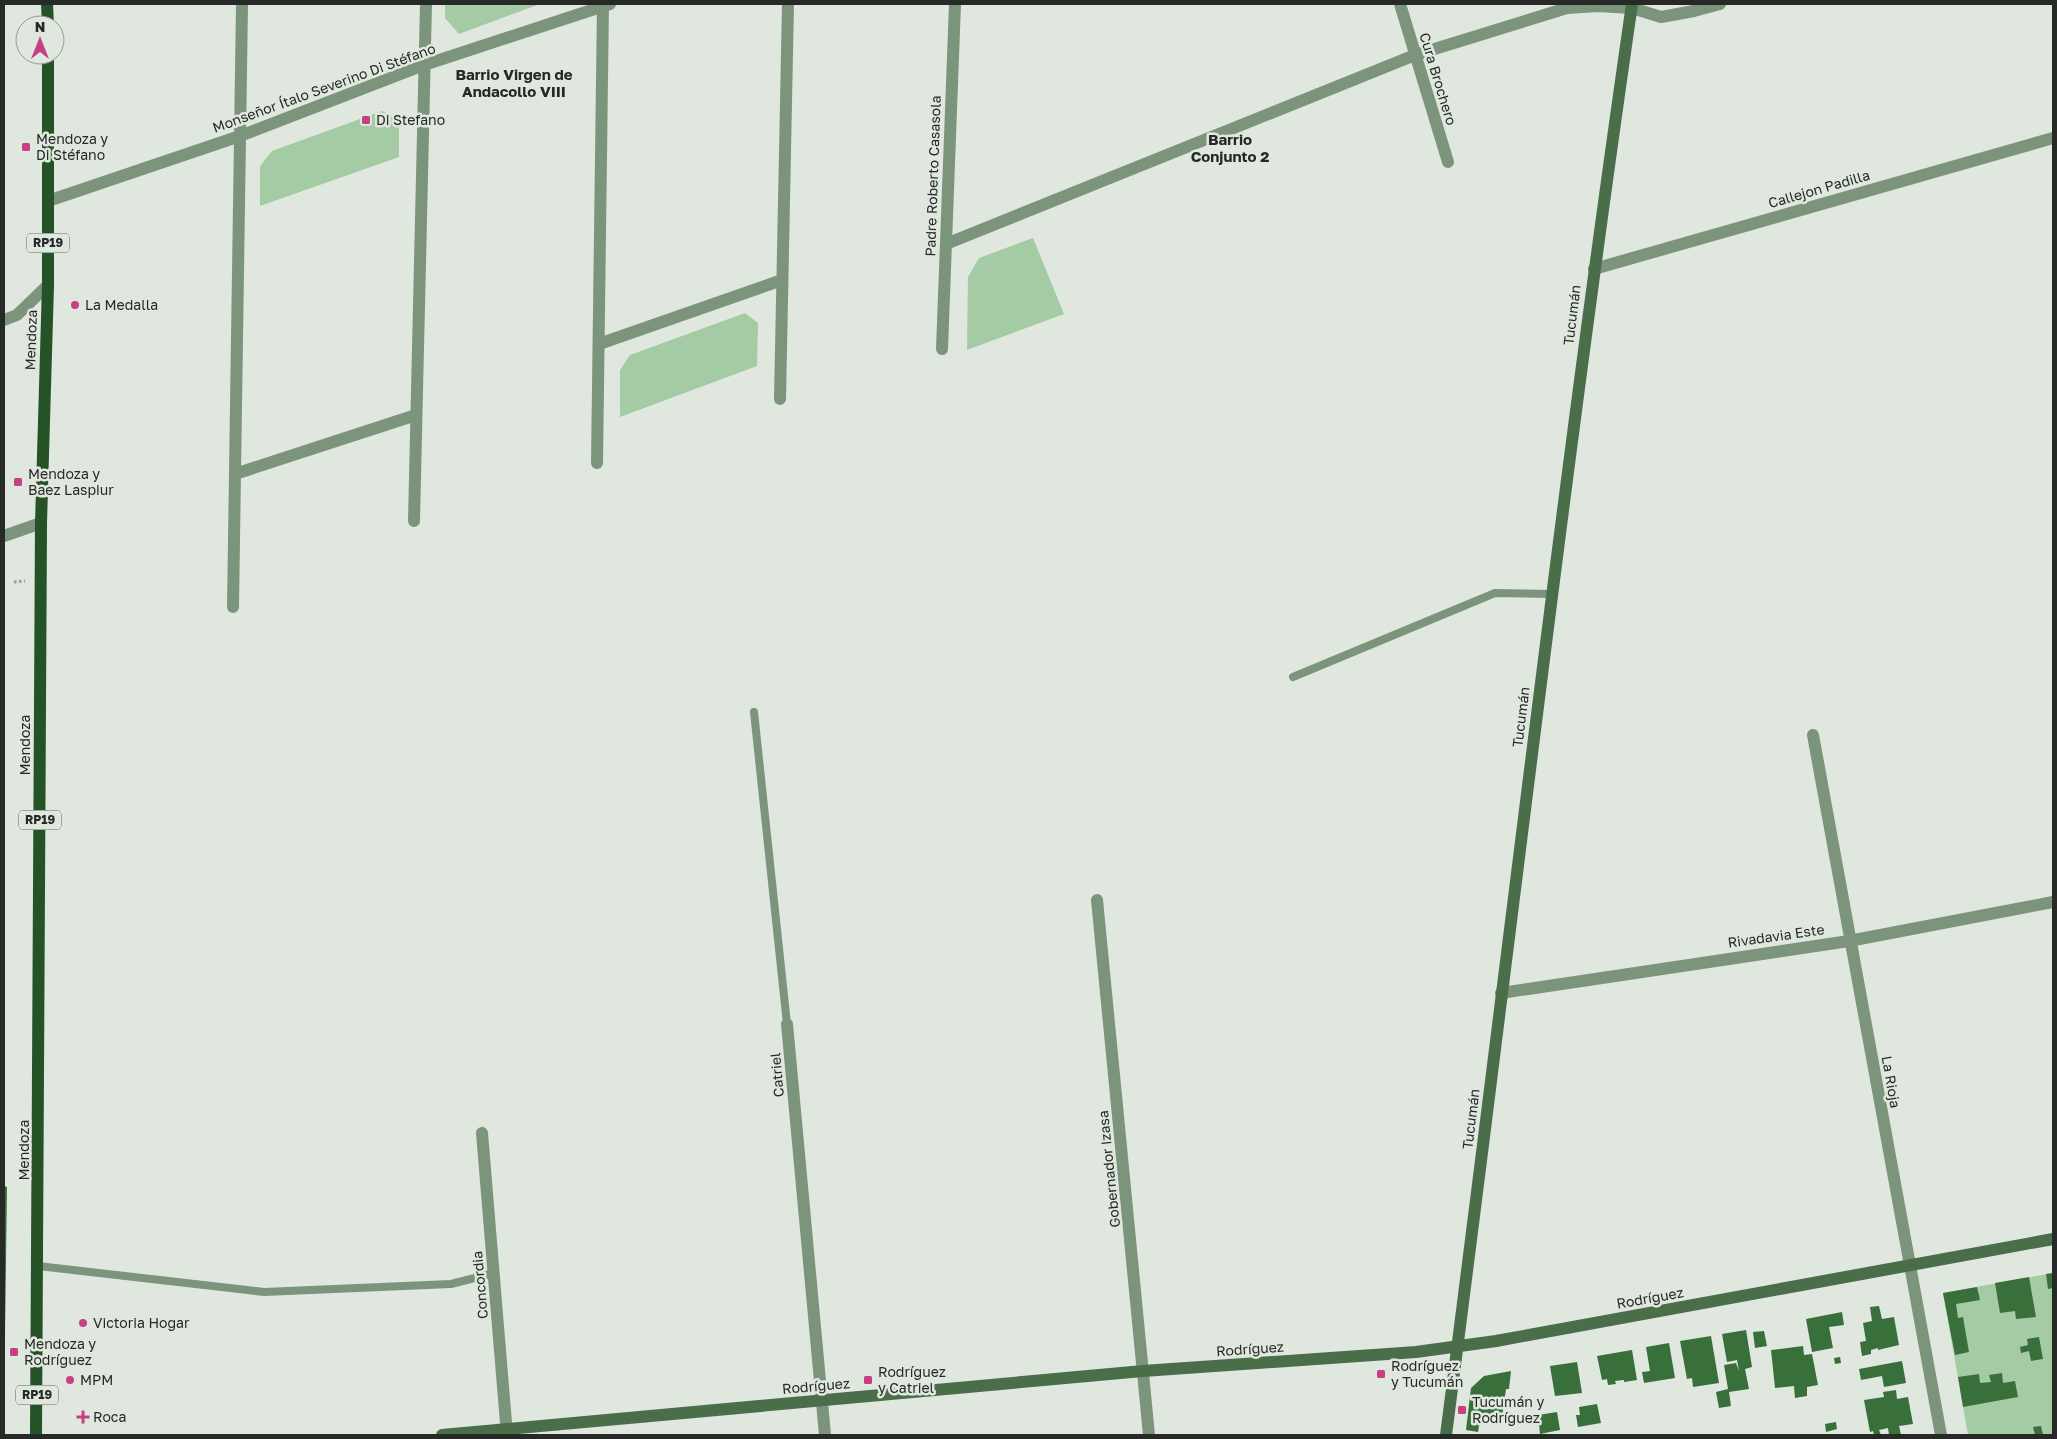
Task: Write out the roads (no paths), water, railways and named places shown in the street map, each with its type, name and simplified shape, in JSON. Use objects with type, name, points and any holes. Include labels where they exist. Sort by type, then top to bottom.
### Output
[{"type":"main road","name":"Tucumán","points":[[1446,1435],[1594,269],[1632,6]]},
{"type":"main road","name":"Mendoza","points":[[36,1435],[41,522],[48,285],[48,65]]},
{"type":"main road","name":"Rodríguez","points":[[442,1435],[507,1432],[1143,1371],[1416,1352],[1496,1341],[2053,1239]]},
{"type":"street","points":[[233,607],[242,4]]},
{"type":"street","points":[[414,521],[426,4]]},
{"type":"street","points":[[780,399],[788,4]]},
{"type":"street","name":"Padre Roberto Casasola","points":[[942,349],[955,4]]},
{"type":"street","name":"Cura Brochero","points":[[1400,4],[1448,162]]},
{"type":"street","points":[[946,244],[1415,55],[1567,8],[1632,6],[1662,17],[1720,4]]},
{"type":"street","points":[[597,463],[605,5]]},
{"type":"street","name":"Monseñor Ítalo Severino Di Stéfano","points":[[48,201],[240,136],[424,65],[605,5]]},
{"type":"street","name":"Callejon Padilla","points":[[1594,269],[2053,138]]},
{"type":"street","points":[[599,344],[782,280]]},
{"type":"street","points":[[4,320],[17,315],[48,285]]},
{"type":"street","points":[[235,474],[416,415]]},
{"type":"street","points":[[4,536],[41,522]]},
{"type":"street","name":"La Rioja","points":[[1813,735],[1849,941],[1941,1435]]},
{"type":"street","name":"Gobernador Izasa","points":[[1096,900],[1149,1435]]},
{"type":"street","name":"Rivadavia Este","points":[[1501,993],[1849,941],[2053,902]]},
{"type":"street","name":"Catriel","points":[[787,1024],[825,1435]]},
{"type":"street","name":"Concordia","points":[[482,1133],[507,1432]]},
{"type":"lane","points":[[1293,677],[1495,593],[1552,594]]},
{"type":"lane","name":"Catriel","points":[[754,712],[787,1024]]},
{"type":"lane","points":[[38,1266],[264,1292],[451,1284],[494,1273]]},
{"type":"place","name":"Di Stefano","points":[[366,120]]},
{"type":"place","name":"Mendoza y Di Stéfano","points":[[26,147]]},
{"type":"place","name":"La Medalla","points":[[75,305]]},
{"type":"place","name":"Mendoza y Baez Laspiur","points":[[18,482]]},
{"type":"place","name":"Victoria Hogar","points":[[83,1323]]},
{"type":"place","name":"Mendoza y Rodríguez","points":[[14,1352]]},
{"type":"place","name":"Rodríguez y Tucumán","points":[[1381,1374]]},
{"type":"place","name":"MPM","points":[[70,1380]]},
{"type":"place","name":"Rodríguez y Catriel","points":[[868,1380]]},
{"type":"place","name":"Tucumán y Rodríguez","points":[[1462,1410]]},
{"type":"place","name":"Roca","points":[[83,1417]]},
{"type":"district","name":"Barrio Virgen de Andacollo VIII","points":[[514,84]]},
{"type":"district","name":"Barrio Conjunto 2","points":[[1230,148]]}]
